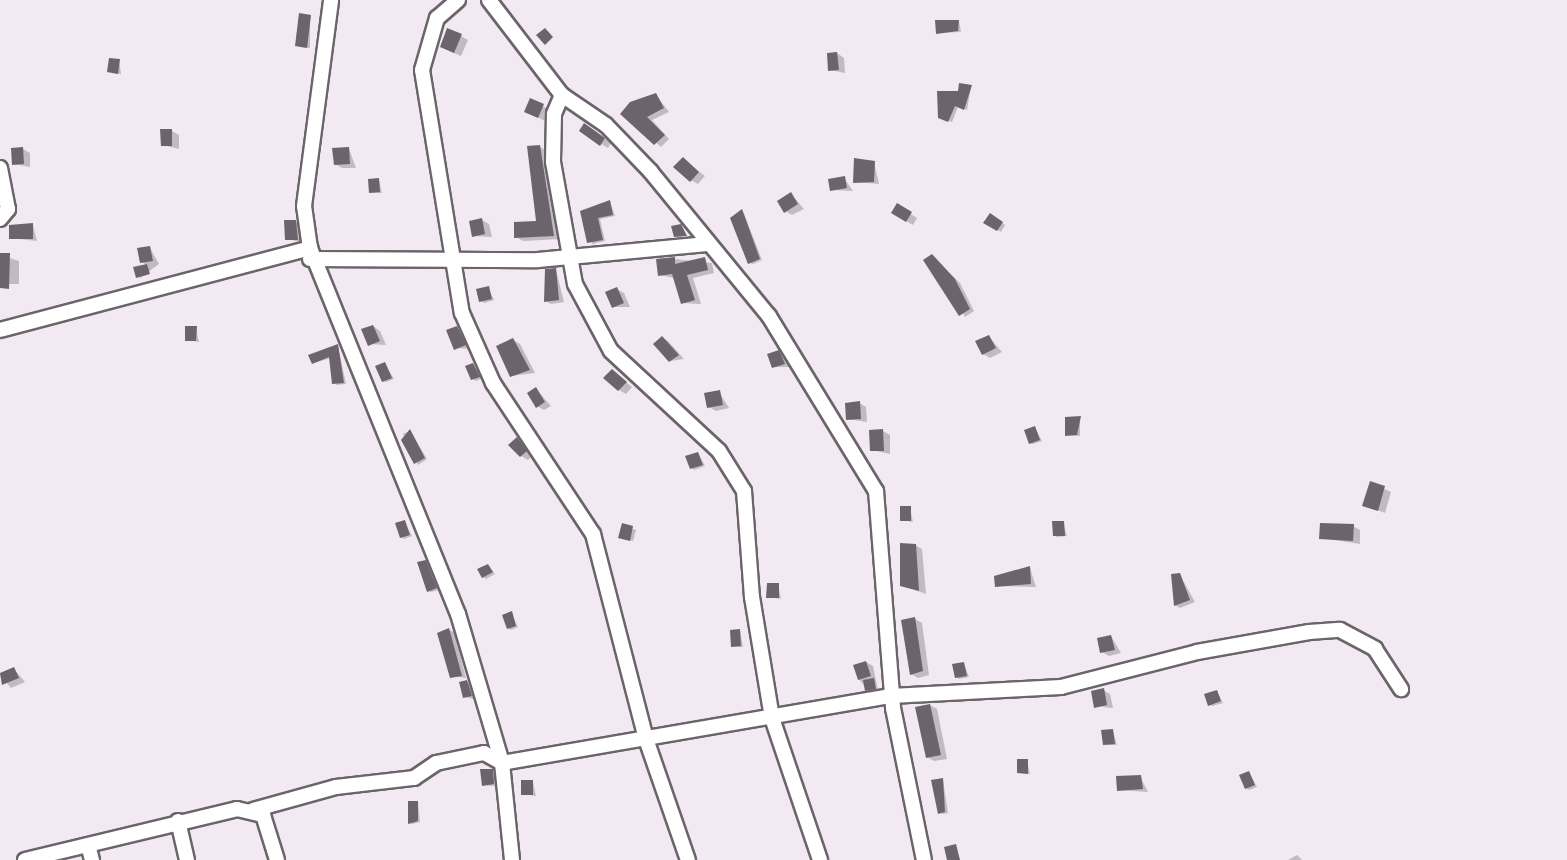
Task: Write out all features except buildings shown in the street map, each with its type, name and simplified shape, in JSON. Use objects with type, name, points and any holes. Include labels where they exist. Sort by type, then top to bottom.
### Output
[{"type":"street","points":[[331,0],[304,206],[310,254],[458,614],[502,763],[512,860]]},
{"type":"street","points":[[458,0],[437,18],[422,70],[451,261],[462,313],[493,383],[593,534],[646,739],[688,860]]},
{"type":"street","points":[[489,0],[562,95],[606,125],[769,316],[876,491],[891,696],[924,860]]},
{"type":"street","points":[[562,95],[554,114],[553,162],[575,254],[575,284],[611,351],[692,422],[744,491],[752,597],[772,718],[820,860]]},
{"type":"street","points":[[0,168],[8,209],[0,219]]},
{"type":"street","points":[[0,330],[310,254],[451,261],[707,244]]},
{"type":"street","points":[[25,860],[178,821],[253,810],[336,787],[414,778],[436,763],[484,753],[502,763],[891,696],[1061,687],[1197,652],[1340,630],[1375,649],[1401,689]]},
{"type":"street","points":[[253,810],[263,816],[277,860]]},
{"type":"street","points":[[178,821],[187,860]]},
{"type":"street","points":[[88,845],[92,860]]}]
